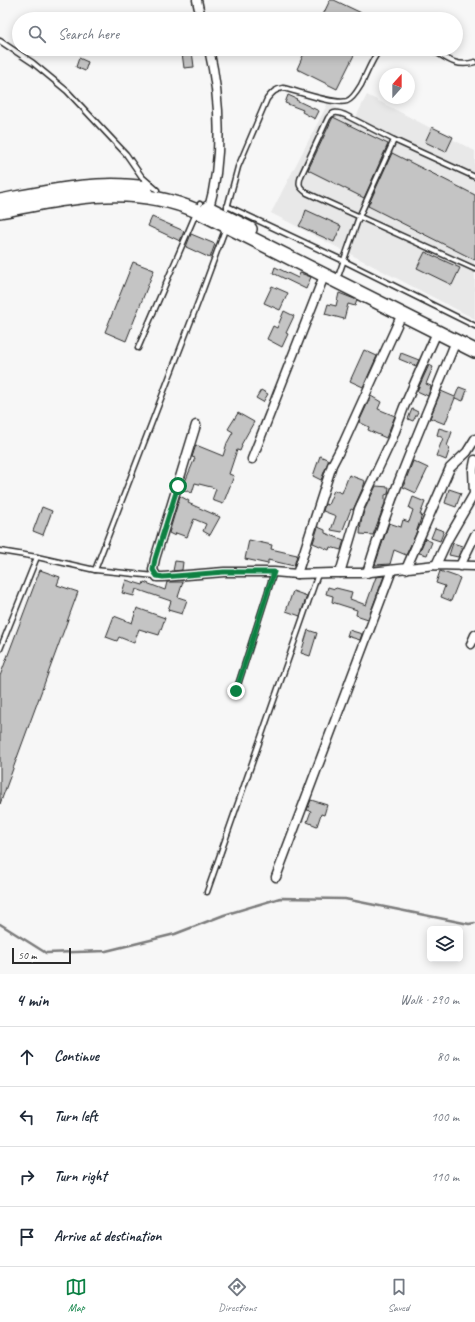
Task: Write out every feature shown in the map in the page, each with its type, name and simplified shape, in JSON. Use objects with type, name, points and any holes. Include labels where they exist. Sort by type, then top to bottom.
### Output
[{"type":"highway","points":[[0,211],[60,195],[105,186],[129,185],[157,190],[203,210]]},
{"type":"highway","points":[[0,201],[60,195],[141,195],[226,216],[475,342]]},
{"type":"highway","points":[[226,216],[324,276],[475,350]]},
{"type":"street","points":[[198,0],[200,12]]},
{"type":"street","points":[[203,210],[217,175],[217,108],[210,56]]},
{"type":"street","points":[[252,460],[324,276]]},
{"type":"street","points":[[297,574],[333,461],[344,442],[402,314]]},
{"type":"street","points":[[340,573],[359,509],[392,439],[404,407],[437,332]]},
{"type":"street","points":[[367,573],[376,541],[394,493],[456,341]]},
{"type":"street","points":[[196,425],[155,559],[153,570],[157,576],[163,577],[224,572],[274,572],[297,574],[367,573],[436,565],[475,566]]},
{"type":"street","points":[[406,569],[450,468],[467,452],[475,439]]},
{"type":"street","points":[[436,565],[448,539],[474,494],[473,470],[475,460]]},
{"type":"street","points":[[460,566],[475,535]]},
{"type":"street","points":[[276,877],[392,570]]},
{"type":"street","points":[[472,644],[475,635]]},
{"type":"lane","points":[[0,41],[12,49]]},
{"type":"lane","points":[[22,56],[67,91],[126,154],[142,178],[157,190]]},
{"type":"lane","points":[[95,570],[199,300],[226,216],[238,167],[268,99],[278,88],[283,88],[340,102],[348,100],[354,96],[360,87],[376,56]]},
{"type":"lane","points":[[444,56],[458,64],[475,62]]},
{"type":"lane","points":[[475,177],[337,112],[331,113],[328,118],[301,176],[299,185],[303,190],[359,217],[475,269]]},
{"type":"lane","points":[[339,274],[359,217],[394,140]]},
{"type":"lane","points":[[138,348],[203,210]]},
{"type":"lane","points":[[226,216],[344,261],[475,326]]},
{"type":"lane","points":[[0,552],[37,557],[95,570],[157,576]]},
{"type":"lane","points":[[0,649],[37,557]]},
{"type":"lane","points":[[236,691],[274,572]]},
{"type":"lane","points":[[207,892],[318,573]]},
{"type":"shaded area","points":[[367,95],[379,101],[379,104],[384,104],[475,151],[475,319],[271,213],[328,103],[356,117]]},
{"type":"building","points":[[330,0],[334,0],[359,12],[324,12]]},
{"type":"building","points":[[182,56],[193,56],[194,67],[184,68]]},
{"type":"building","points":[[303,56],[354,56],[337,89],[297,69]]},
{"type":"building","points":[[79,58],[88,62],[85,71],[76,67]]},
{"type":"building","points":[[288,95],[319,111],[315,119],[302,112],[303,110],[285,103]]},
{"type":"building","points":[[333,117],[388,144],[364,198],[308,170]]},
{"type":"building","points":[[432,127],[453,137],[446,152],[425,142]]},
{"type":"building","points":[[392,153],[475,195],[475,260],[368,206]]},
{"type":"building","points":[[306,210],[341,226],[334,242],[299,226]]},
{"type":"building","points":[[152,217],[184,231],[180,241],[148,226]]},
{"type":"building","points":[[191,234],[215,244],[210,258],[186,247]]},
{"type":"building","points":[[425,252],[460,268],[452,285],[417,268]]},
{"type":"building","points":[[133,262],[154,270],[126,341],[105,332]]},
{"type":"building","points":[[275,267],[298,278],[300,273],[311,277],[306,289],[273,273]]},
{"type":"building","points":[[272,286],[288,293],[280,310],[264,303]]},
{"type":"building","points":[[339,293],[357,300],[355,306],[348,304],[344,319],[325,314],[328,304],[336,306]]},
{"type":"building","points":[[284,311],[294,316],[286,333],[288,334],[282,347],[267,339],[273,326],[277,328]]},
{"type":"building","points":[[364,350],[377,356],[363,387],[350,381]]},
{"type":"building","points":[[401,353],[419,360],[416,366],[399,359]]},
{"type":"building","points":[[429,365],[433,367],[426,384],[431,386],[428,396],[417,391]]},
{"type":"building","points":[[459,387],[467,390],[463,401],[455,398],[445,424],[430,418],[441,391],[455,397]]},
{"type":"building","points":[[261,390],[268,394],[263,402],[256,398]]},
{"type":"building","points":[[371,396],[381,402],[378,409],[395,416],[386,438],[368,430],[369,427],[359,422]]},
{"type":"building","points":[[412,409],[418,412],[413,421],[408,419]]},
{"type":"building","points":[[238,413],[254,422],[241,445],[240,451],[237,450],[229,474],[234,476],[223,504],[212,500],[216,489],[211,487],[195,483],[192,493],[182,489],[195,458],[192,457],[196,445],[223,456],[227,443],[233,432],[228,429]]},
{"type":"building","points":[[439,428],[452,432],[447,446],[450,448],[446,460],[436,456],[443,438],[437,435]]},
{"type":"building","points":[[320,456],[329,460],[321,480],[313,476]]},
{"type":"building","points":[[413,461],[428,468],[416,493],[403,487]]},
{"type":"building","points":[[349,475],[365,481],[364,485],[353,510],[351,509],[342,532],[331,530],[336,516],[323,511],[325,504],[328,505],[334,490],[342,493]]},
{"type":"building","points":[[376,486],[389,487],[388,494],[385,495],[385,503],[373,535],[360,534],[364,511]]},
{"type":"building","points":[[449,489],[461,493],[456,507],[445,503]]},
{"type":"building","points":[[180,496],[189,501],[188,503],[220,517],[210,535],[203,531],[206,524],[194,519],[187,537],[176,533],[175,536],[169,533]]},
{"type":"building","points":[[413,497],[425,502],[415,536],[406,555],[394,550],[390,564],[375,565],[389,523],[401,527],[403,520],[409,522],[413,510],[409,508]]},
{"type":"building","points":[[42,507],[52,511],[43,535],[33,531]]},
{"type":"building","points":[[318,527],[325,530],[325,533],[344,540],[341,550],[330,547],[329,550],[313,543]]},
{"type":"building","points":[[435,528],[444,531],[440,541],[431,538]]},
{"type":"building","points":[[425,539],[432,542],[427,555],[419,553]]},
{"type":"building","points":[[249,540],[272,545],[271,549],[297,555],[294,566],[268,560],[268,564],[245,559]]},
{"type":"building","points":[[453,543],[462,546],[458,557],[449,555]]},
{"type":"building","points":[[175,561],[183,562],[182,570],[173,571]]},
{"type":"building","points":[[40,570],[60,577],[57,585],[78,592],[0,804],[0,676]]},
{"type":"building","points":[[440,571],[460,578],[451,601],[441,597],[445,586],[436,583]]},
{"type":"building","points":[[384,576],[368,619],[356,615],[357,610],[332,602],[333,596],[326,594],[328,587],[352,592],[350,599],[366,605],[376,577]]},
{"type":"building","points":[[126,580],[143,585],[144,582],[165,590],[167,582],[183,582],[178,597],[187,600],[182,614],[168,610],[171,601],[136,589],[134,596],[122,593]]},
{"type":"building","points":[[293,591],[307,596],[300,616],[286,611]]},
{"type":"building","points":[[137,608],[165,618],[159,635],[139,629],[134,643],[119,637],[117,641],[106,637],[114,616],[132,623]]},
{"type":"building","points":[[308,630],[317,633],[310,656],[301,653]]},
{"type":"building","points":[[349,630],[362,634],[360,640],[347,636]]},
{"type":"building","points":[[311,800],[327,805],[324,815],[321,814],[317,826],[307,822],[311,811],[307,810]]},
{"type":"waterway","points":[[0,924],[46,953],[106,951],[175,934],[224,915],[280,898],[345,899],[469,924],[475,923]]},
{"type":"route","points":[[178,486],[155,559],[153,570],[157,576],[163,577],[224,572],[274,572],[236,691]]}]
